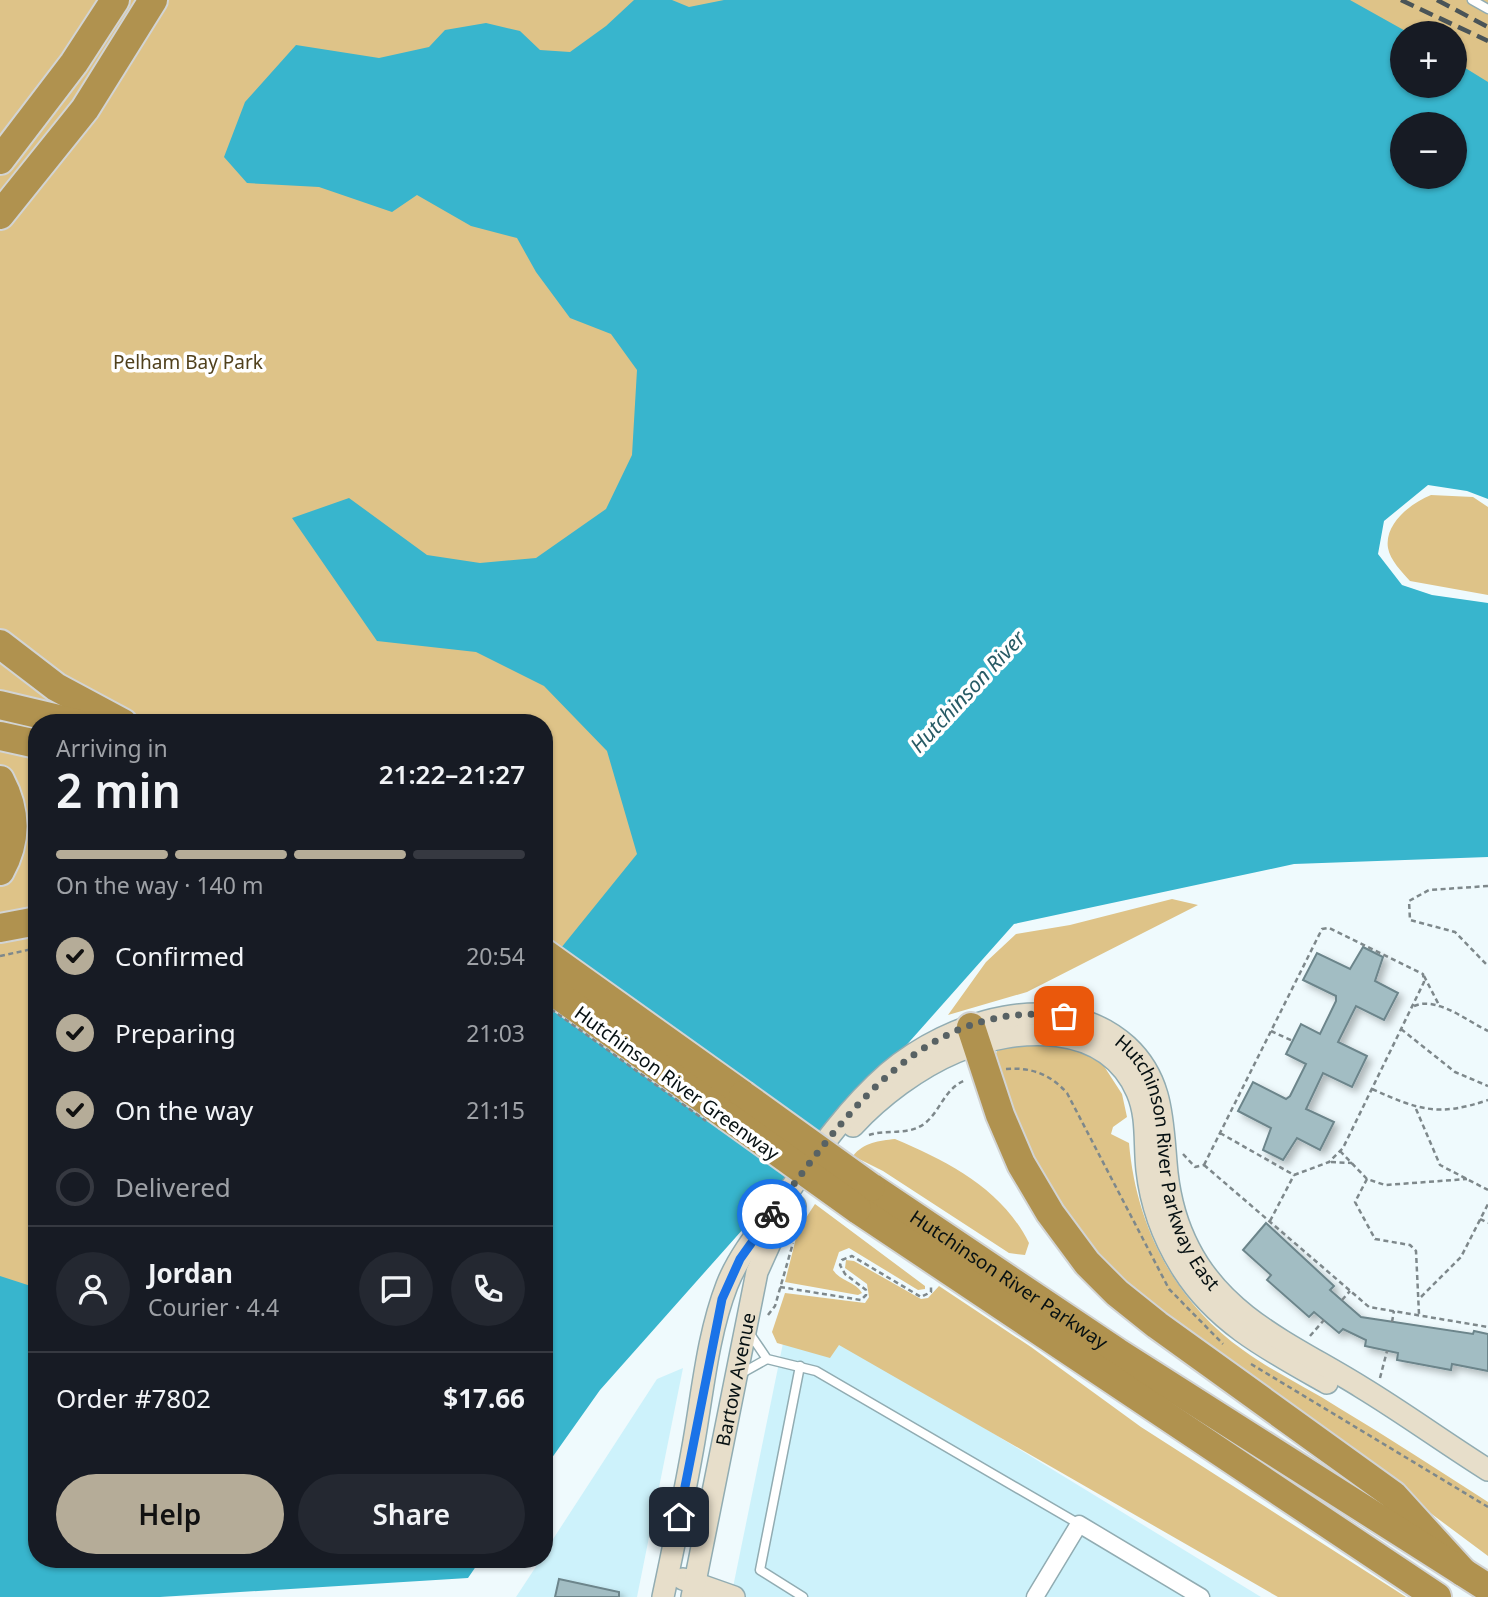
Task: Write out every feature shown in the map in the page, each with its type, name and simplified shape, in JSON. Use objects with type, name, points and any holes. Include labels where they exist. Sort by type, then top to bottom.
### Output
[{"type":"highway","points":[[0,160],[59,84],[115,0]]},
{"type":"highway","points":[[0,223],[7,206],[85,109],[153,0]]},
{"type":"highway","points":[[0,644],[57,687],[106,714]]},
{"type":"highway","points":[[0,705],[38,714]]},
{"type":"highway","points":[[0,736],[28,742]]},
{"type":"highway","points":[[0,780],[11,807],[13,827],[10,847],[0,871]]},
{"type":"highway","points":[[0,928],[28,923]]},
{"type":"highway","name":"Hutchinson River Parkway","points":[[553,960],[864,1198],[1106,1345],[1488,1588]]},
{"type":"highway","name":"Hutchinson River Parkway","points":[[553,991],[864,1198],[1437,1597]]},
{"type":"highway","points":[[974,1036],[1008,1137],[1028,1177],[1063,1232],[1101,1277],[1157,1325],[1393,1495],[1463,1572]]},
{"type":"street","name":"Hutchinson River Parkway East","points":[[810,1173],[870,1109],[974,1036],[1014,1016],[1039,1014],[1076,1019],[1107,1032],[1133,1052],[1154,1085],[1162,1110],[1169,1191],[1177,1219],[1204,1274],[1234,1308],[1488,1470]]},
{"type":"street","name":"Hutchinson River Parkway East","points":[[974,1036],[1057,1034],[1087,1042],[1113,1059],[1134,1086],[1142,1107],[1147,1169],[1159,1222],[1176,1259],[1208,1304],[1262,1346],[1359,1401],[1423,1430]]},
{"type":"street","name":"Bartow Avenue","points":[[693,1590],[754,1285],[771,1241],[810,1173]]},
{"type":"street","name":"Bartow Avenue","points":[[663,1597],[714,1329],[724,1292],[747,1248],[810,1173]]},
{"type":"street","points":[[1035,1597],[1079,1524],[1201,1597]]},
{"type":"street","points":[[668,1575],[693,1590],[734,1597]]},
{"type":"lane","points":[[1472,0],[1488,9]]},
{"type":"lane","points":[[767,1359],[749,1332],[771,1241]]},
{"type":"lane","points":[[716,1475],[722,1465],[742,1373],[767,1359],[816,1371],[1079,1524]]},
{"type":"lane","points":[[800,1366],[760,1570],[803,1597]]},
{"type":"path","points":[[1488,886],[1429,890],[1409,901],[1408,909],[1410,920],[1420,925],[1455,932],[1488,966]]},
{"type":"path","points":[[1204,1165],[1322,929],[1329,928],[1423,974],[1440,1007]]},
{"type":"path","points":[[0,956],[28,950]]},
{"type":"path","points":[[1304,964],[1310,966]]},
{"type":"path","points":[[1329,1162],[1340,1151],[1372,1089],[1424,982],[1423,974]]},
{"type":"path","points":[[1412,1007],[1426,1003],[1440,1007],[1488,1031]]},
{"type":"path","name":"Hutchinson River Greenway","points":[[553,1011],[712,1126]]},
{"type":"path","points":[[1401,1029],[1455,1072],[1488,1086]]},
{"type":"path","points":[[1271,1031],[1293,1041]]},
{"type":"path","points":[[865,1137],[916,1128],[936,1112],[953,1086],[986,1073],[1027,1068],[1054,1080],[1067,1093],[1153,1257]]},
{"type":"path","points":[[1372,1089],[1416,1109],[1439,1112],[1460,1110],[1488,1100]]},
{"type":"path","points":[[1240,1094],[1246,1097]]},
{"type":"path","points":[[1416,1109],[1440,1165],[1488,1190]]},
{"type":"path","points":[[1220,1133],[1294,1175]]},
{"type":"path","points":[[1340,1151],[1367,1179],[1385,1185],[1467,1179]]},
{"type":"path","points":[[1165,1153],[1184,1154],[1195,1167],[1204,1165]]},
{"type":"path","points":[[1270,1221],[1294,1175],[1329,1162],[1352,1163]]},
{"type":"path","points":[[1204,1165],[1368,1307],[1488,1327]]},
{"type":"path","points":[[1367,1179],[1355,1202],[1375,1238],[1410,1245],[1416,1251],[1421,1297],[1419,1315]]},
{"type":"path","points":[[1421,1297],[1461,1257],[1488,1203]]},
{"type":"path","points":[[1480,1219],[1488,1223]]},
{"type":"path","points":[[769,1313],[775,1306],[793,1242]]},
{"type":"path","points":[[780,1287],[861,1300],[866,1295],[866,1290],[845,1274],[840,1265],[842,1260],[852,1256],[921,1297],[931,1292],[931,1283]]},
{"type":"path","points":[[1342,1300],[1350,1291]]},
{"type":"path","points":[[1392,1322],[1394,1311]]},
{"type":"path","points":[[1298,1349],[1324,1320]]},
{"type":"path","points":[[1376,1397],[1387,1351]]},
{"type":"shaded area","points":[[790,1309],[1261,1597],[731,1597]]},
{"type":"shaded area","points":[[683,1368],[637,1597],[516,1597],[535,1568],[553,1568],[553,1539],[657,1379]]},
{"type":"green space","name":"Pelham Bay Park","points":[[0,0],[1488,0],[1488,259],[553,962],[553,714],[28,714],[28,1409],[0,1410]]},
{"type":"green space","points":[[1431,495],[1473,497],[1488,507],[1488,595],[1410,581],[1391,557],[1388,539],[1395,523],[1415,503]]},
{"type":"green space","points":[[1172,899],[1198,905],[1027,992],[948,1015],[986,962],[1016,934],[1070,925]]},
{"type":"green space","points":[[1062,1045],[1100,1060],[1122,1094],[1127,1117],[1113,1127],[1111,1134],[1129,1143],[1140,1204],[1150,1232],[1163,1260],[1197,1309],[1219,1331],[1254,1358],[1358,1419],[1488,1502],[1488,1556],[1135,1293],[1095,1253],[1024,1145],[993,1061],[997,1051],[1009,1046]]},
{"type":"green space","points":[[895,1139],[935,1157],[989,1192],[1018,1224],[1029,1243],[1025,1255],[1009,1253],[883,1171],[853,1156],[867,1145]]},
{"type":"green space","points":[[815,1204],[925,1286],[925,1289],[918,1290],[849,1248],[839,1252],[833,1270],[862,1293],[858,1295],[785,1282],[798,1230]]},
{"type":"green space","points":[[846,1260],[854,1261],[921,1299],[928,1298],[939,1286],[1031,1347],[1141,1427],[1406,1597],[1278,1597],[839,1345],[830,1358],[777,1343],[772,1332],[785,1293],[865,1303],[869,1297],[867,1284],[845,1268]]},
{"type":"water","name":"Hutchinson River","points":[[634,0],[672,0],[689,7],[724,0],[1350,0],[1390,22],[1390,98],[1467,98],[1467,69],[1488,82],[1488,499],[1467,491],[1428,485],[1384,521],[1378,554],[1402,585],[1432,595],[1488,603],[1488,857],[1294,864],[1014,924],[600,1390],[553,1456],[553,958],[637,854],[607,751],[544,686],[476,652],[377,641],[292,518],[349,498],[427,555],[480,563],[536,558],[606,509],[632,455],[637,370],[611,334],[570,318],[536,272],[517,238],[471,226],[417,195],[392,212],[319,187],[247,183],[224,157],[245,102],[296,45],[379,58],[429,47],[445,30],[486,23],[520,31],[540,50],[570,52],[606,26]]},
{"type":"water","points":[[0,1276],[28,1285],[28,1568],[475,1568],[468,1578],[160,1597],[0,1597]]},
{"type":"building","points":[[1363,947],[1383,957],[1375,981],[1398,993],[1384,1020],[1356,1006],[1338,1042],[1367,1056],[1352,1087],[1323,1073],[1306,1109],[1334,1122],[1320,1150],[1297,1138],[1283,1160],[1263,1150],[1271,1128],[1238,1111],[1253,1082],[1286,1099],[1306,1064],[1286,1054],[1301,1024],[1320,1034],[1336,1001],[1336,996],[1303,980],[1317,953],[1350,969]]},
{"type":"building","points":[[1266,1223],[1334,1286],[1330,1290],[1361,1317],[1488,1334],[1488,1371],[1452,1364],[1451,1370],[1397,1360],[1398,1353],[1365,1346],[1366,1340],[1343,1329],[1339,1333],[1314,1312],[1309,1317],[1267,1280],[1271,1275],[1243,1250]]},
{"type":"building","points":[[559,1579],[619,1592],[619,1597],[555,1597]]},
{"type":"railway","points":[[1401,0],[1488,41]]},
{"type":"railway","points":[[1437,0],[1488,27]]},
{"type":"way so far","points":[[772,1214],[834,1130],[864,1095],[910,1056],[951,1035],[990,1021],[1027,1015],[1064,1016]]},
{"type":"route","points":[[679,1517],[722,1299],[740,1259],[772,1214]]}]
